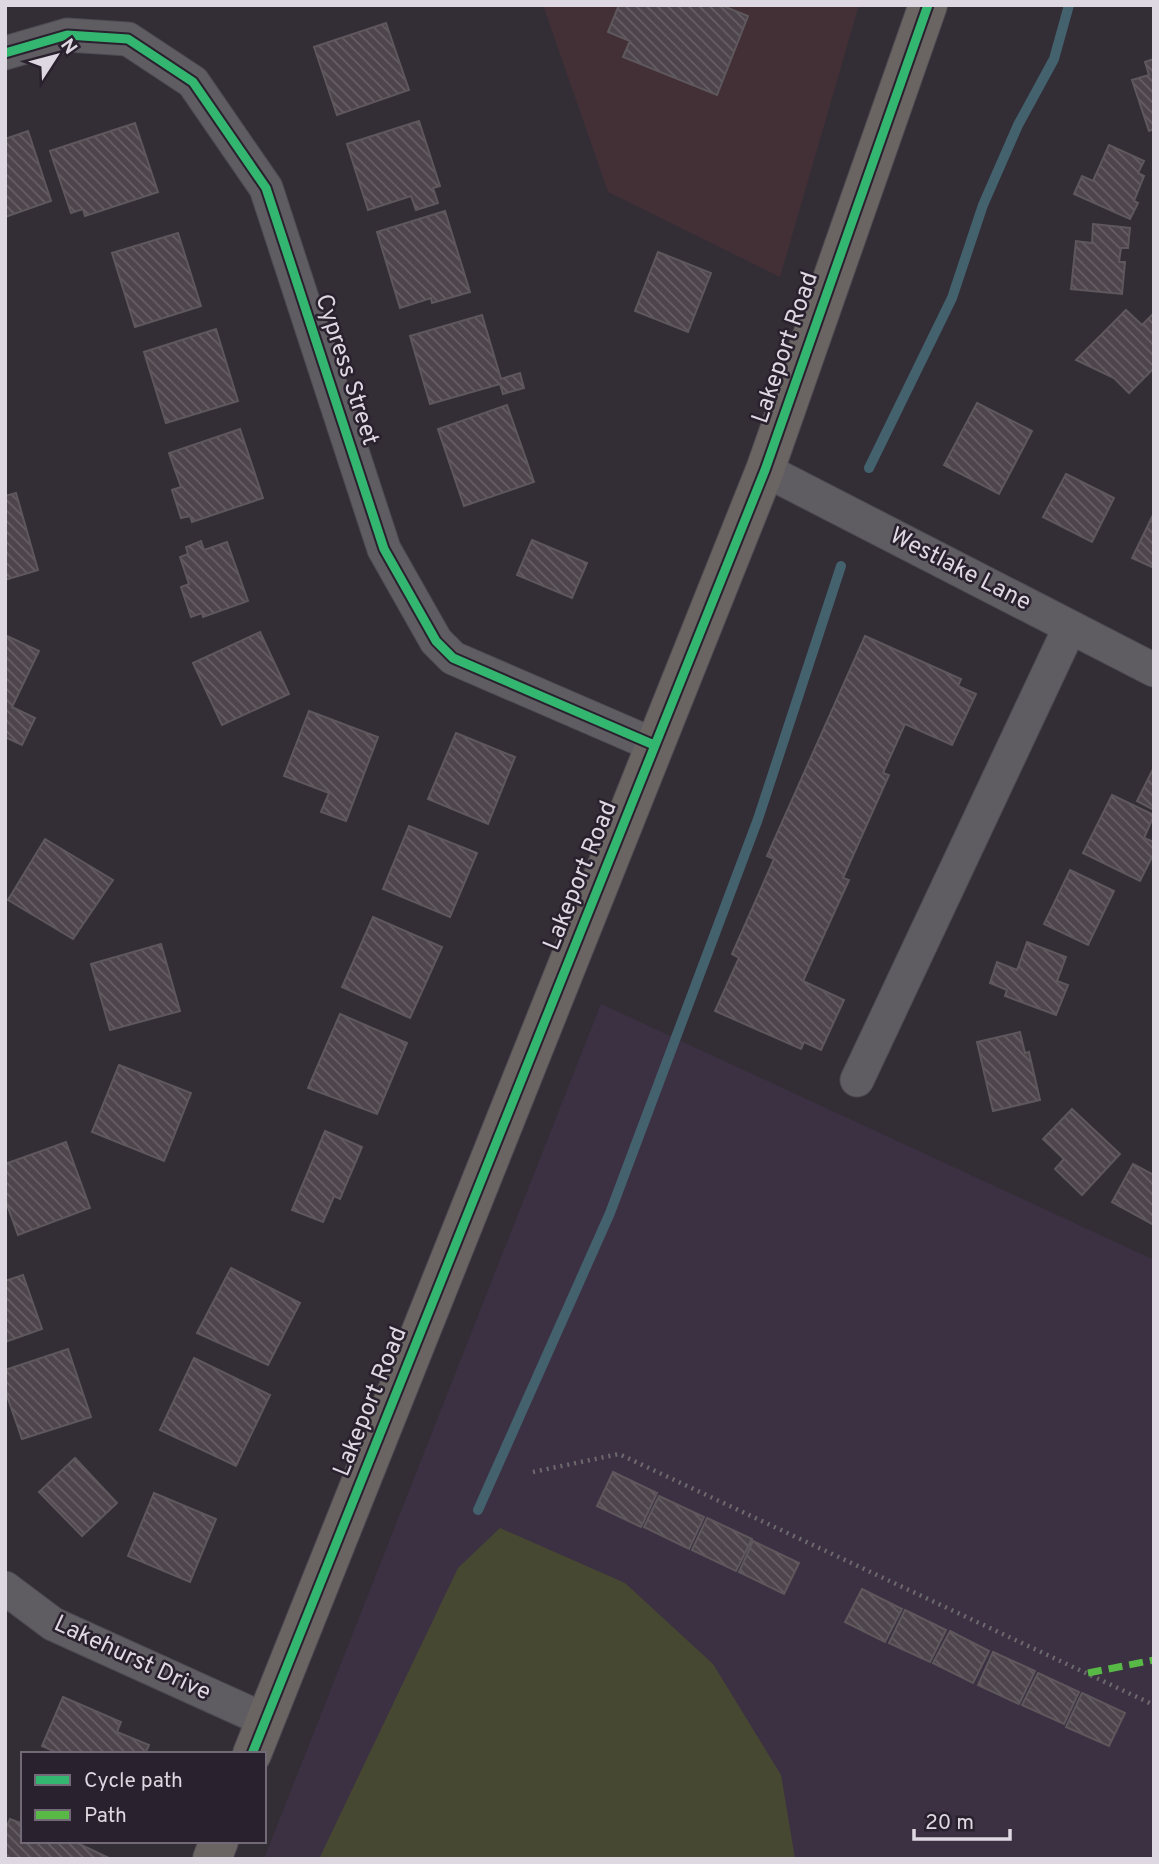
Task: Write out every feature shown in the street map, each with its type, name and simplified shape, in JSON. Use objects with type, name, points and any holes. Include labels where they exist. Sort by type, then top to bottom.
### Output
[{"type":"main road","name":"Lakeport Road","points":[[259,1737],[765,470],[928,5]]},
{"type":"street","name":"Cypress Street","points":[[5,53],[67,35],[128,39],[193,82],[266,188],[384,549],[436,641],[453,658],[654,746]]},
{"type":"street","name":"Westlake Lane","points":[[765,470],[1154,670]]},
{"type":"street","points":[[857,1080],[1070,627]]},
{"type":"street","name":"Lakehurst Drive","points":[[5,1588],[53,1624],[259,1737]]},
{"type":"path","points":[[533,1472],[619,1454],[1154,1705]]},
{"type":"shaded area","points":[[543,5],[859,5],[780,277],[608,192]]},
{"type":"shaded area","points":[[601,1004],[1154,1260],[1154,1859],[264,1859]]},
{"type":"green space","points":[[500,1528],[625,1583],[713,1664],[781,1775],[795,1859],[319,1859],[458,1568]]},
{"type":"building","points":[[619,5],[721,5],[748,16],[717,95],[623,57],[630,41],[608,32]]},
{"type":"building","points":[[386,23],[409,90],[337,115],[314,47]]},
{"type":"building","points":[[1154,59],[1154,129],[1149,131],[1132,80],[1149,75],[1145,62]]},
{"type":"building","points":[[419,121],[440,186],[433,188],[438,203],[416,210],[411,196],[368,210],[347,144]]},
{"type":"building","points":[[135,123],[158,192],[85,216],[83,209],[71,213],[50,151]]},
{"type":"building","points":[[28,131],[51,201],[5,217],[5,139]]},
{"type":"building","points":[[1109,145],[1144,161],[1138,173],[1144,176],[1134,201],[1138,203],[1130,219],[1074,194],[1082,176],[1093,181]]},
{"type":"building","points":[[445,211],[470,292],[432,303],[431,298],[400,308],[377,232]]},
{"type":"building","points":[[1093,224],[1130,228],[1128,248],[1121,248],[1119,262],[1125,262],[1122,294],[1071,289],[1076,241],[1092,243]]},
{"type":"building","points":[[178,233],[201,306],[135,327],[112,253]]},
{"type":"building","points":[[658,252],[711,273],[688,332],[635,311]]},
{"type":"building","points":[[1126,310],[1142,325],[1152,315],[1154,317],[1154,368],[1129,393],[1114,378],[1076,360]]},
{"type":"building","points":[[482,315],[501,379],[520,373],[524,388],[503,394],[500,384],[430,404],[410,336]]},
{"type":"building","points":[[216,329],[238,401],[166,423],[144,352]]},
{"type":"building","points":[[977,403],[1032,431],[999,494],[944,465]]},
{"type":"building","points":[[507,405],[534,482],[464,506],[438,429]]},
{"type":"building","points":[[240,429],[263,498],[192,522],[190,516],[181,518],[172,490],[181,487],[169,453]]},
{"type":"building","points":[[1066,474],[1114,498],[1092,542],[1043,517]]},
{"type":"building","points":[[16,493],[38,570],[5,580],[5,496]]},
{"type":"building","points":[[1154,513],[1154,568],[1132,558]]},
{"type":"building","points":[[532,540],[587,563],[572,598],[517,575]]},
{"type":"building","points":[[201,541],[204,550],[227,542],[248,601],[203,617],[202,613],[191,617],[181,587],[189,584],[180,557],[188,554],[186,547]]},
{"type":"building","points":[[260,632],[289,694],[222,725],[193,663]]},
{"type":"building","points":[[5,635],[39,651],[12,707],[35,718],[22,745],[5,737]]},
{"type":"building","points":[[865,636],[961,679],[958,686],[976,694],[952,745],[905,724],[883,773],[889,775],[843,878],[849,880],[803,981],[844,1000],[821,1050],[804,1042],[801,1049],[715,1011],[739,958],[732,954],[774,859],[767,856]]},
{"type":"building","points":[[309,711],[378,737],[346,821],[321,812],[329,793],[284,776]]},
{"type":"building","points":[[456,733],[515,757],[488,824],[428,799]]},
{"type":"building","points":[[1154,767],[1154,810],[1137,801]]},
{"type":"building","points":[[1112,795],[1154,815],[1144,838],[1154,842],[1154,853],[1140,881],[1083,853]]},
{"type":"building","points":[[409,826],[477,853],[450,917],[383,889]]},
{"type":"building","points":[[45,839],[113,880],[73,939],[8,900]]},
{"type":"building","points":[[1070,870],[1114,891],[1088,945],[1044,924]]},
{"type":"building","points":[[373,917],[442,947],[410,1018],[342,987]]},
{"type":"building","points":[[1027,942],[1066,957],[1057,981],[1068,985],[1056,1015],[1005,996],[1007,990],[990,983],[997,962],[1017,970]]},
{"type":"building","points":[[161,944],[180,1011],[110,1030],[91,964]]},
{"type":"building","points":[[340,1014],[407,1043],[377,1114],[308,1088]]},
{"type":"building","points":[[1020,1032],[1025,1053],[1029,1052],[1040,1100],[993,1111],[977,1042]]},
{"type":"building","points":[[119,1065],[191,1093],[164,1161],[92,1132]]},
{"type":"building","points":[[1072,1109],[1120,1154],[1082,1195],[1055,1169],[1064,1159],[1043,1139]]},
{"type":"building","points":[[325,1131],[362,1147],[340,1199],[334,1196],[323,1222],[292,1210]]},
{"type":"building","points":[[66,1142],[90,1208],[18,1235],[5,1199],[5,1164]]},
{"type":"building","points":[[1133,1164],[1154,1175],[1154,1225],[1112,1202]]},
{"type":"building","points":[[231,1268],[300,1303],[268,1365],[197,1333]]},
{"type":"building","points":[[23,1275],[42,1329],[5,1342],[5,1281]]},
{"type":"building","points":[[68,1349],[91,1417],[22,1439],[5,1390],[5,1370]]},
{"type":"building","points":[[194,1358],[270,1395],[236,1466],[160,1430]]},
{"type":"building","points":[[75,1458],[117,1503],[82,1536],[39,1492]]},
{"type":"building","points":[[613,1472],[657,1493],[641,1527],[597,1506]]},
{"type":"building","points":[[154,1493],[216,1519],[190,1582],[128,1556]]},
{"type":"building","points":[[659,1496],[704,1517],[689,1549],[644,1527]]},
{"type":"building","points":[[707,1518],[752,1539],[736,1571],[692,1550]]},
{"type":"building","points":[[753,1541],[799,1563],[784,1594],[739,1572]]},
{"type":"building","points":[[862,1589],[902,1609],[885,1642],[845,1622]]},
{"type":"building","points":[[905,1610],[946,1630],[930,1662],[889,1643]]},
{"type":"building","points":[[950,1631],[989,1651],[973,1683],[933,1663]]},
{"type":"building","points":[[993,1652],[1035,1671],[1019,1704],[978,1685]]},
{"type":"building","points":[[1038,1673],[1079,1692],[1064,1724],[1022,1705]]},
{"type":"building","points":[[1082,1693],[1125,1713],[1109,1746],[1066,1727]]},
{"type":"building","points":[[63,1697],[121,1722],[117,1732],[149,1745],[146,1752],[56,1752],[42,1746]]},
{"type":"building","points":[[10,1819],[21,1823],[21,1843],[77,1843],[111,1859],[5,1859],[5,1830]]},
{"type":"waterway","points":[[869,468],[952,298],[983,205],[1018,125],[1054,59],[1069,5]]},
{"type":"waterway","points":[[478,1510],[610,1213],[758,819],[841,566]]},
{"type":"marked path","points":[[1088,1673],[1154,1660]]},
{"type":"cycle path","points":[[253,1752],[765,470],[928,5]]},
{"type":"cycle path","points":[[5,53],[67,35],[128,39],[193,82],[266,188],[384,549],[436,641],[453,658],[654,745]]}]
